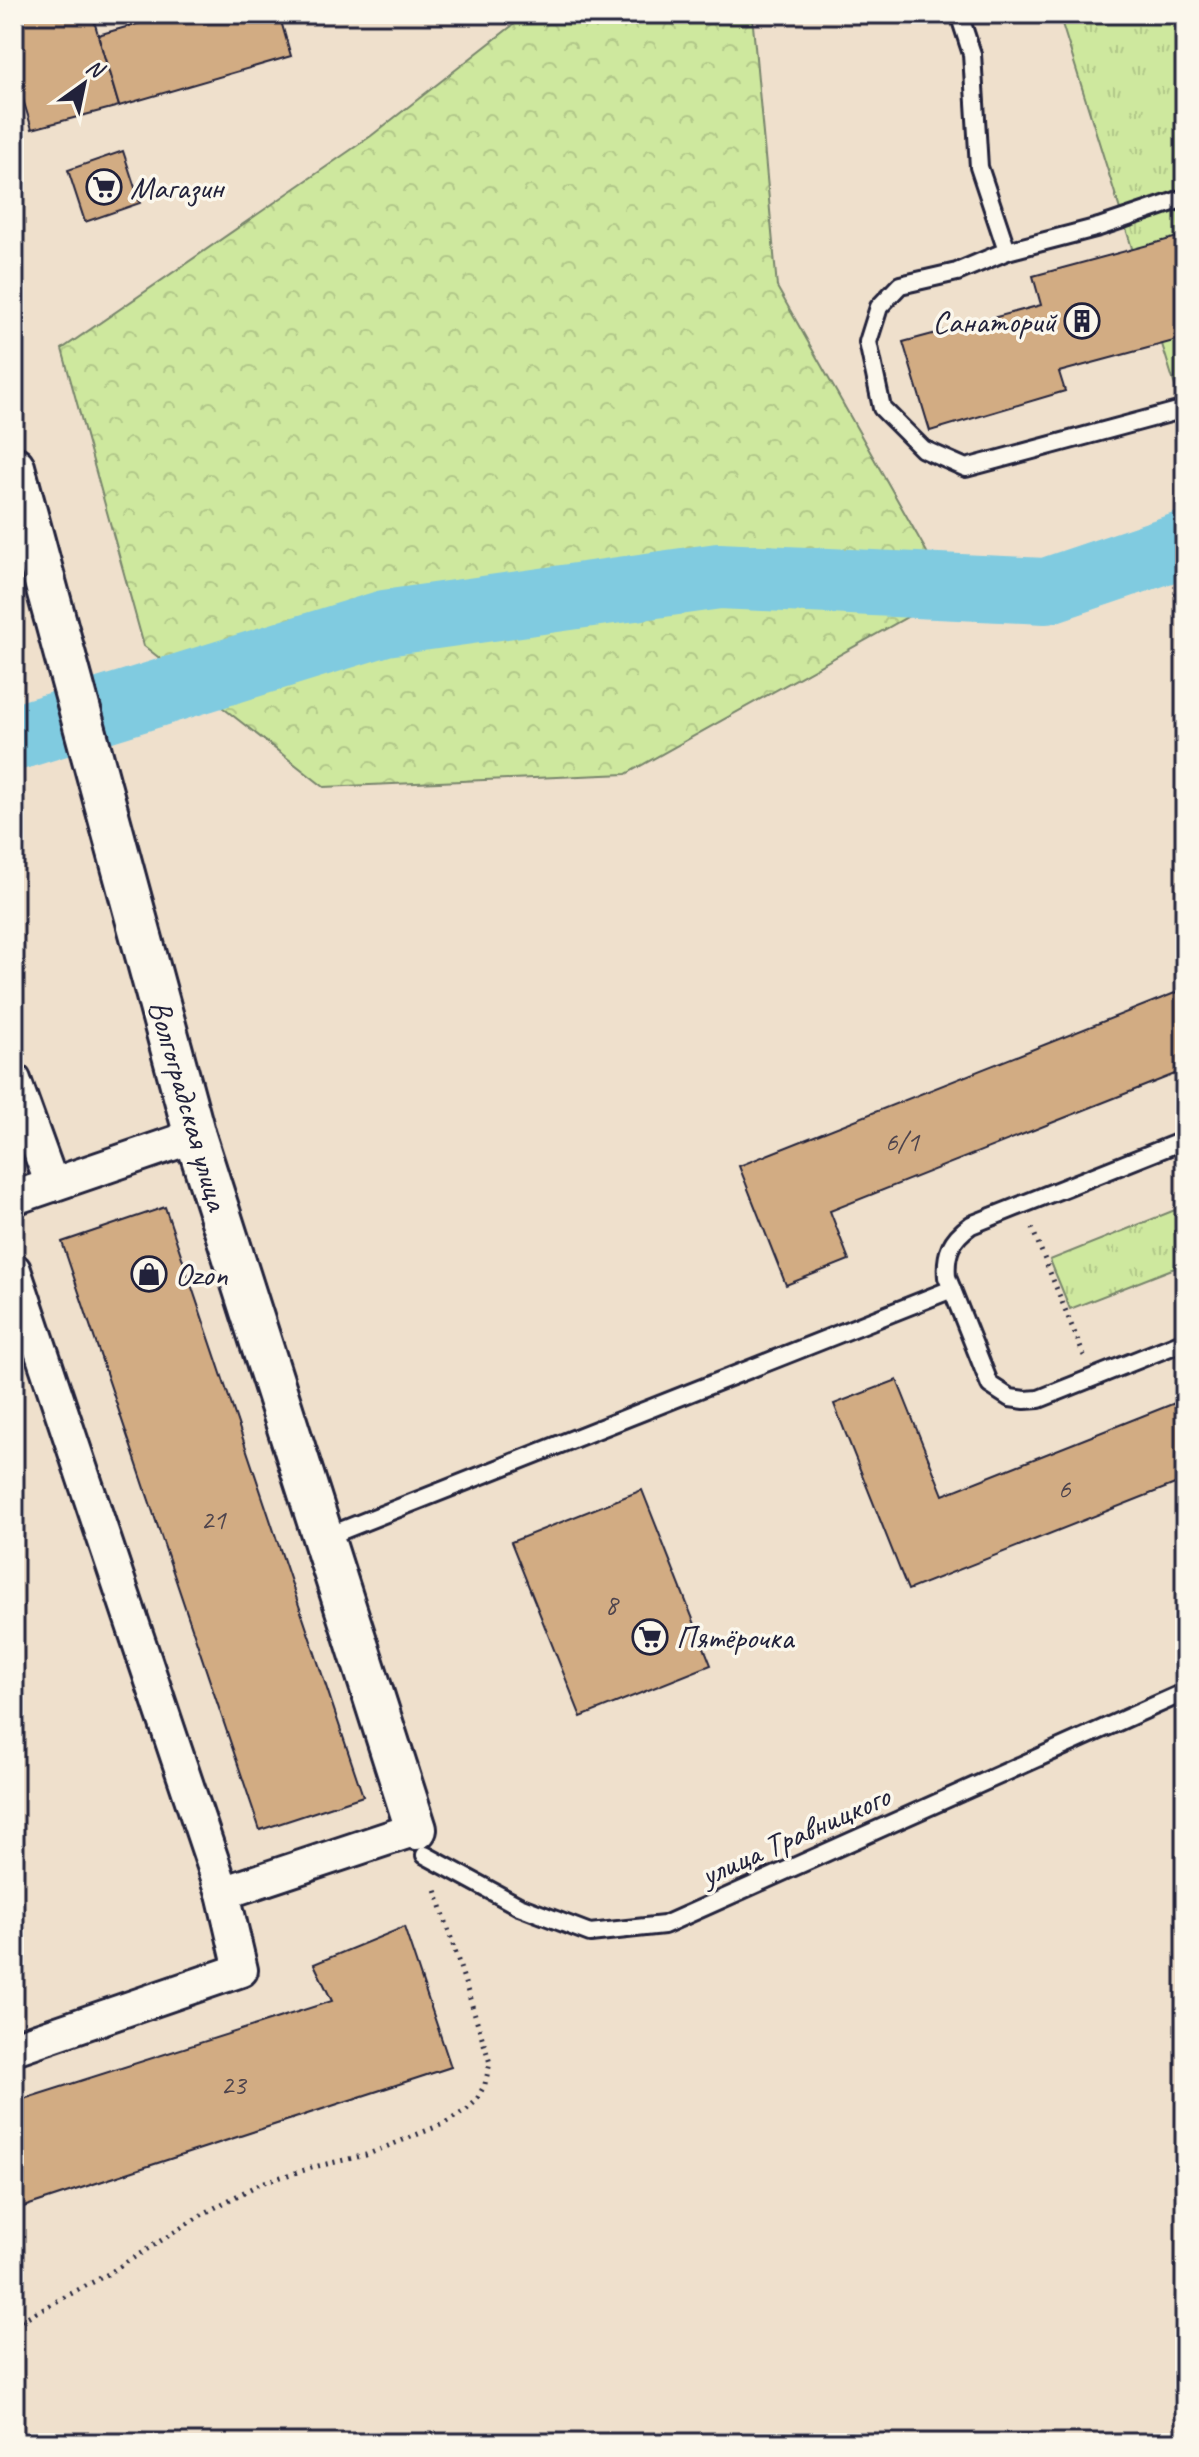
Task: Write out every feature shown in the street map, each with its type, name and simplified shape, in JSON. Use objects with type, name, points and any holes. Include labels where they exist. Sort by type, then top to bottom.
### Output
[{"type":"street","name":"Волгоградская улица","points":[[14,467],[195,1136],[420,1842]]},
{"type":"street","points":[[14,1080],[52,1185]]},
{"type":"street","points":[[14,1198],[195,1136]]},
{"type":"street","points":[[14,1270],[223,1893],[241,1970],[14,2048]]},
{"type":"street","points":[[223,1893],[420,1842]]},
{"type":"lane","points":[[959,14],[972,54],[979,167],[1007,251]]},
{"type":"lane","points":[[1185,198],[1099,227],[1007,251],[957,272],[900,285],[879,307],[868,342],[882,408],[923,449],[966,468],[1185,409]]},
{"type":"lane","points":[[1185,1140],[971,1225],[954,1239],[946,1262],[952,1289],[990,1385],[998,1392],[1025,1400],[1039,1399],[1185,1341]]},
{"type":"lane","points":[[323,1538],[952,1289]]},
{"type":"lane","name":"улица Травницкого","points":[[420,1842],[519,1906],[590,1933],[664,1925],[1185,1692]]},
{"type":"path","points":[[1023,1205],[1092,1378]]},
{"type":"path","points":[[14,2324],[97,2281],[203,2214],[261,2183],[397,2145],[443,2124],[476,2101],[485,2084],[490,2063],[420,1842]]},
{"type":"green space","points":[[527,14],[752,14],[777,287],[950,593],[626,774],[324,787],[144,646],[62,349],[371,136]]},
{"type":"green space","points":[[1059,14],[1185,14],[1185,418]]},
{"type":"green space","points":[[1185,1206],[1185,1264],[1070,1309],[1050,1260]]},
{"type":"building","points":[[14,14],[92,14],[119,106],[32,129],[14,70]]},
{"type":"building","points":[[172,14],[279,14],[291,56],[119,106],[98,35]]},
{"type":"building","name":"Магазин","points":[[123,151],[140,203],[85,222],[68,170]]},
{"type":"building","name":"Санаторий","points":[[1185,235],[1185,338],[1059,372],[1065,391],[930,431],[903,342],[1041,305],[1033,276]]},
{"type":"building","points":[[1185,989],[1185,1070],[830,1211],[849,1260],[786,1285],[739,1166]]},
{"type":"building","points":[[165,1207],[363,1796],[260,1830],[62,1242]]},
{"type":"building","points":[[897,1380],[943,1495],[1185,1399],[1185,1480],[908,1590],[834,1404]]},
{"type":"building","points":[[642,1490],[711,1665],[581,1717],[511,1542]]},
{"type":"building","points":[[404,1927],[451,2067],[14,2210],[14,2102],[332,2001],[314,1964]]},
{"type":"waterway","points":[[14,738],[385,623],[719,576],[1046,591],[1185,544]]},
{"type":"place","name":"Магазин","points":[[104,187]]},
{"type":"place","name":"Санаторий","points":[[1082,321]]},
{"type":"place","name":"Ozon","points":[[149,1274]]},
{"type":"place","name":"Пятёрочка","points":[[650,1637]]}]
